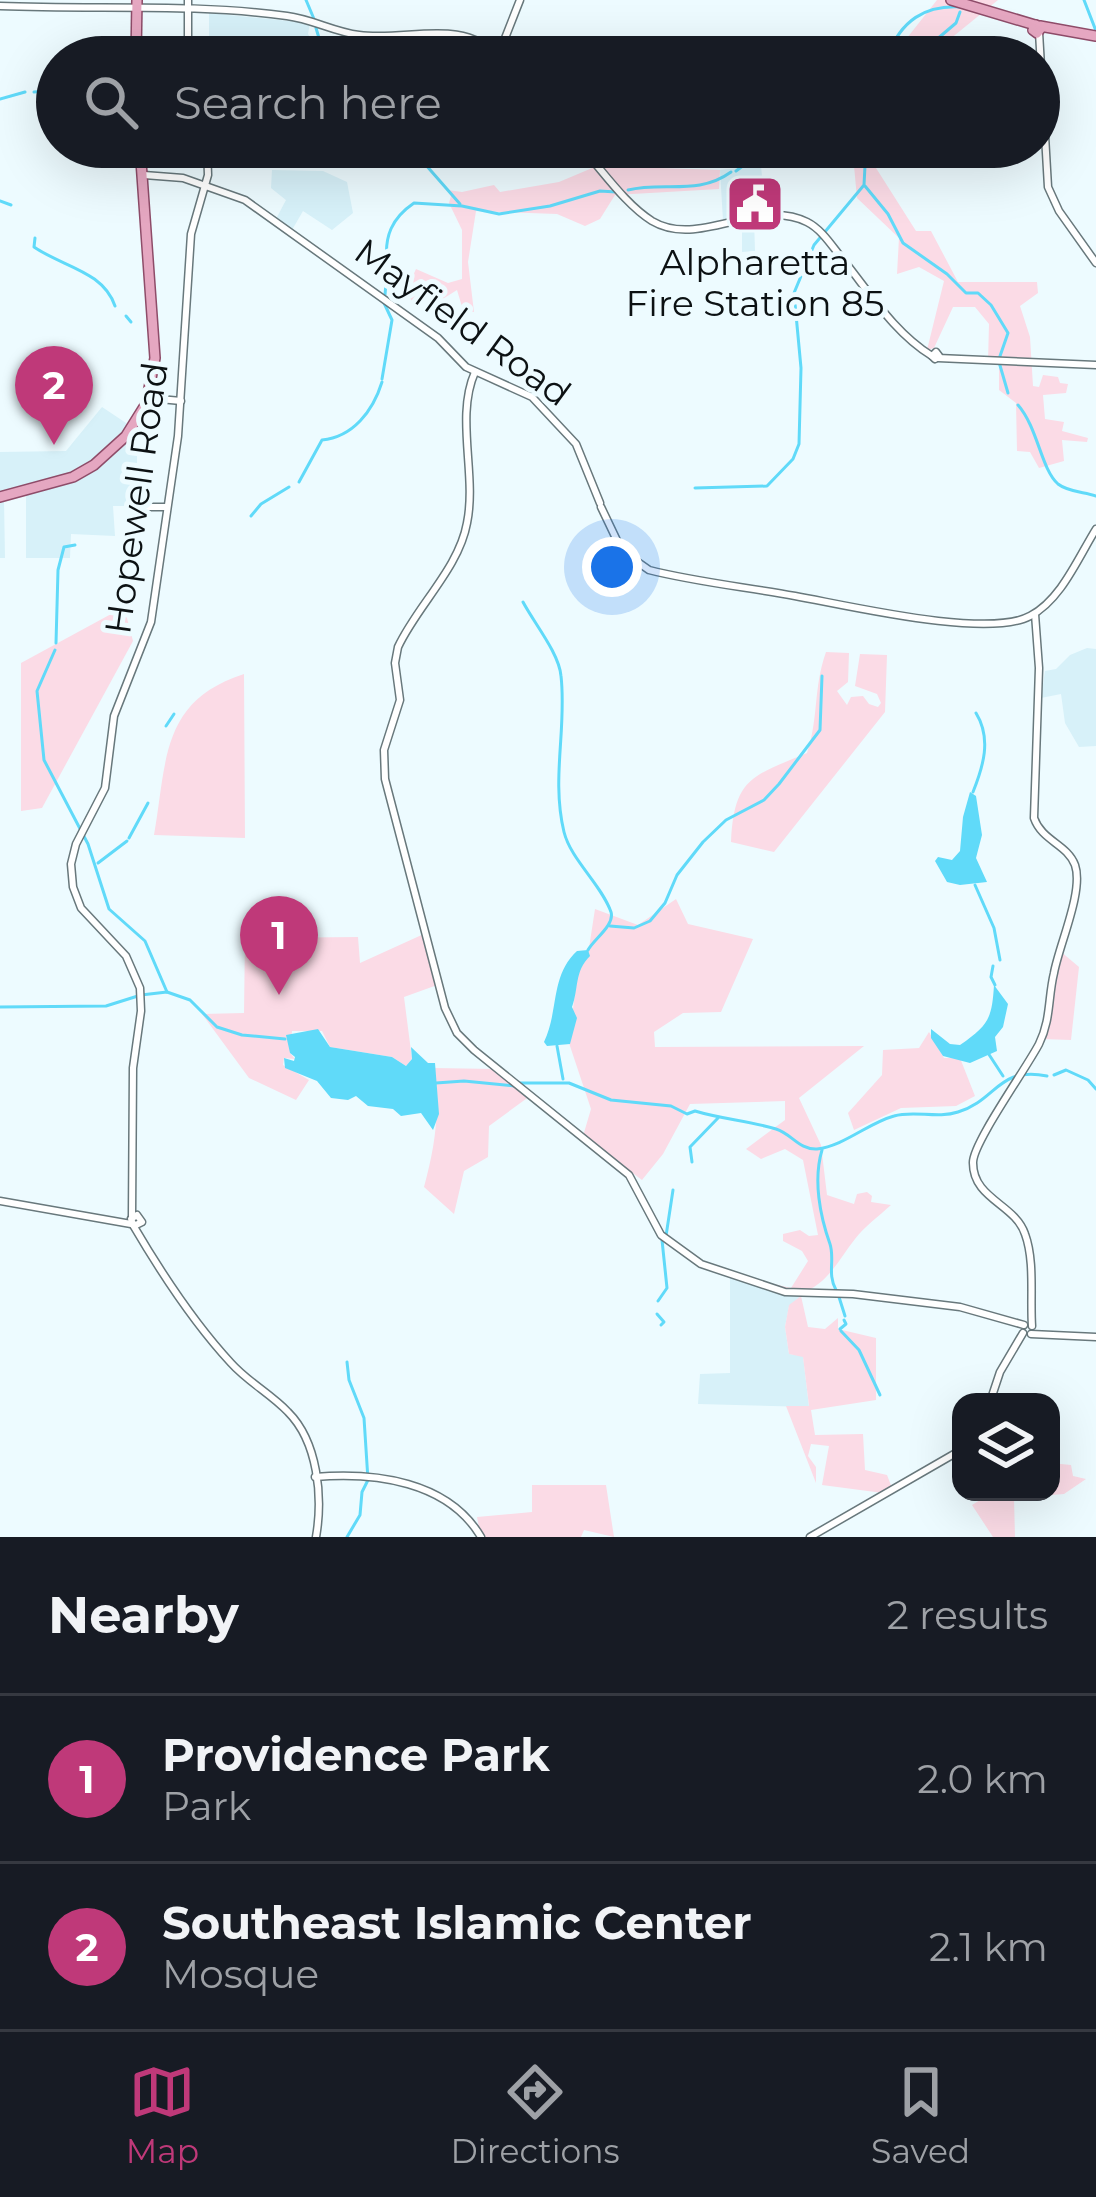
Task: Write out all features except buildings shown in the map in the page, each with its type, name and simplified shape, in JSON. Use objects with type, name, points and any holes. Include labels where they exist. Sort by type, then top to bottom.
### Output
[{"type":"main road","points":[[137,36],[138,3]]},
{"type":"main road","points":[[959,3],[1022,21],[1037,31],[1054,28],[1096,36]]},
{"type":"main road","points":[[0,497],[64,480],[94,465],[131,430],[148,398],[155,358],[144,168]]},
{"type":"street","points":[[188,0],[188,36]]},
{"type":"street","points":[[506,36],[520,0]]},
{"type":"street","points":[[0,6],[138,3],[158,9],[287,16],[361,36],[467,36]]},
{"type":"street","points":[[1037,31],[1037,36]]},
{"type":"street","name":"Hopewell Road","points":[[135,1220],[132,1076],[140,988],[126,956],[81,908],[71,864],[76,844],[105,788],[114,716],[150,626],[181,401],[191,234],[206,168]]},
{"type":"street","points":[[600,168],[640,212],[666,227],[687,229],[773,216],[811,224],[900,334],[936,355],[1096,365]]},
{"type":"street","points":[[1047,168],[1048,187],[1059,211],[1096,263]]},
{"type":"street","name":"Mayfield Road","points":[[145,172],[175,176],[245,200],[438,338],[475,372],[522,391],[547,409],[576,444],[622,551],[649,570],[931,619],[1004,624],[1035,614]]},
{"type":"street","points":[[475,372],[469,402],[467,524],[395,658],[400,700],[383,767],[445,1009],[457,1033],[629,1175],[667,1242],[719,1272],[790,1293],[853,1294],[960,1307],[1046,1335],[1096,1337]]},
{"type":"street","points":[[148,398],[181,401]]},
{"type":"street","points":[[142,507],[167,507]]},
{"type":"street","points":[[994,1393],[1027,1329],[1025,1232],[981,1189],[973,1169],[978,1141],[1021,1077],[1048,1019],[1077,878],[1070,857],[1043,835],[1034,818],[1039,668],[1035,614],[1054,596],[1096,529]]},
{"type":"street","points":[[0,1201],[135,1220],[142,1242],[231,1364],[294,1418],[310,1448],[316,1537]]},
{"type":"street","points":[[704,1261],[719,1272]]},
{"type":"street","points":[[810,1537],[952,1455]]},
{"type":"street","points":[[315,1477],[370,1477],[431,1492],[461,1510],[481,1537]]},
{"type":"shaded area","points":[[937,0],[998,0],[954,36],[909,36]]},
{"type":"shaded area","points":[[209,13],[310,23],[309,36],[209,36]]},
{"type":"shaded area","points":[[592,168],[720,170],[719,189],[615,195],[600,219],[585,226],[557,214],[476,211],[468,262],[474,312],[463,310],[457,290],[430,307],[426,316],[405,293],[416,269],[448,283],[462,279],[462,230],[447,190],[494,185],[500,192],[559,182]]},
{"type":"shaded area","points":[[761,168],[766,217],[754,219],[755,251],[742,252],[742,223],[723,221],[720,170]]},
{"type":"shaded area","points":[[854,168],[876,168],[916,231],[931,231],[958,282],[1037,282],[1038,293],[1020,306],[1030,337],[1033,386],[1039,387],[1043,375],[1068,384],[1066,393],[1043,395],[1045,419],[1064,422],[1062,431],[1088,438],[1087,442],[1062,440],[1064,461],[1039,468],[1030,452],[1017,451],[1016,403],[999,390],[999,363],[988,362],[989,324],[975,307],[953,307],[934,348],[927,350],[944,281],[919,267],[897,274],[899,238],[857,198]]},
{"type":"shaded area","points":[[272,170],[323,171],[347,182],[353,213],[332,230],[303,211],[292,230],[276,219],[286,200],[271,188]]},
{"type":"shaded area","points":[[102,407],[132,427],[137,421],[137,506],[113,506],[115,536],[71,534],[70,558],[26,558],[26,494],[4,499],[5,558],[0,558],[0,452],[66,451]]},
{"type":"shaded area","points":[[124,607],[133,641],[42,808],[21,811],[21,663]]},
{"type":"shaded area","points":[[1087,648],[1096,649],[1096,746],[1079,747],[1065,723],[1061,694],[1041,698],[1045,671]]},
{"type":"shaded area","points":[[826,652],[849,653],[848,682],[837,691],[847,705],[851,697],[863,696],[878,707],[877,694],[855,686],[860,654],[887,655],[885,712],[774,852],[731,842],[742,791],[760,774],[807,753]]},
{"type":"shaded area","points":[[244,674],[245,838],[154,835],[166,759],[182,718],[196,700]]},
{"type":"shaded area","points":[[676,899],[688,924],[753,939],[721,1012],[683,1013],[654,1032],[655,1047],[864,1046],[799,1098],[821,1145],[827,1195],[854,1204],[857,1194],[867,1192],[871,1202],[891,1205],[859,1234],[825,1278],[800,1293],[730,1274],[791,1288],[808,1261],[802,1251],[783,1241],[783,1234],[800,1230],[818,1235],[803,1160],[785,1149],[761,1159],[746,1149],[785,1120],[785,1101],[690,1104],[663,1154],[642,1180],[583,1136],[591,1109],[569,1043],[579,958],[589,948],[595,909],[638,925]]},
{"type":"shaded area","points":[[426,933],[440,984],[404,997],[412,1059],[406,1066],[392,1057],[330,1047],[322,1031],[292,1031],[290,1053],[295,1059],[284,1058],[283,1065],[309,1080],[296,1100],[249,1078],[202,1014],[244,1013],[245,938],[358,937],[360,963]]},
{"type":"shaded area","points":[[1060,951],[1079,967],[1071,1040],[1042,1039]]},
{"type":"shaded area","points":[[929,1032],[944,1058],[960,1058],[975,1096],[956,1106],[901,1108],[854,1130],[848,1113],[882,1075],[883,1050],[919,1048]]},
{"type":"shaded area","points":[[433,1068],[496,1069],[530,1096],[489,1126],[488,1157],[464,1171],[454,1214],[424,1187],[436,1128]]},
{"type":"shaded area","points":[[730,1274],[800,1293],[789,1306],[785,1327],[789,1354],[803,1356],[809,1407],[698,1404],[700,1374],[730,1373]]},
{"type":"shaded area","points":[[801,1296],[808,1327],[825,1329],[838,1318],[838,1329],[876,1338],[876,1400],[811,1410],[815,1435],[863,1434],[865,1470],[887,1475],[892,1488],[883,1493],[822,1485],[829,1446],[811,1444],[808,1456],[816,1467],[816,1483],[786,1406],[809,1406],[803,1357],[789,1354],[785,1327],[789,1305]]},
{"type":"shaded area","points":[[1060,1464],[1071,1465],[1073,1476],[1086,1479],[1060,1494]]},
{"type":"shaded area","points":[[532,1485],[606,1485],[614,1537],[584,1530],[581,1537],[481,1537],[477,1517],[532,1512]]},
{"type":"shaded area","points":[[1014,1501],[1015,1537],[993,1537],[972,1505]]},
{"type":"water","points":[[970,792],[976,796],[982,835],[976,858],[987,882],[960,885],[947,882],[935,861],[938,857],[952,860],[960,851]]},
{"type":"water","points":[[588,950],[572,1007],[577,1018],[570,1044],[547,1046],[544,1042],[563,971],[577,951]]},
{"type":"water","points":[[994,985],[1008,1004],[1003,1027],[995,1037],[997,1051],[970,1063],[943,1056],[931,1038],[931,1029],[950,1044],[960,1045],[987,1020]]},
{"type":"water","points":[[318,1029],[330,1047],[392,1057],[406,1066],[412,1059],[411,1047],[428,1063],[435,1063],[439,1114],[433,1130],[421,1113],[401,1116],[393,1109],[368,1106],[356,1096],[331,1098],[317,1081],[285,1068],[284,1058],[294,1061],[295,1057],[286,1035]]},
{"type":"waterway","points":[[306,0],[314,19]]},
{"type":"waterway","points":[[1084,0],[1096,31]]},
{"type":"waterway","points":[[898,36],[925,12],[961,7]]},
{"type":"waterway","points":[[941,36],[956,23],[960,12]]},
{"type":"waterway","points":[[316,28],[318,36]]},
{"type":"waterway","points":[[0,99],[25,92]]},
{"type":"waterway","points":[[428,168],[460,204]]},
{"type":"waterway","points":[[736,171],[740,168]]},
{"type":"waterway","points":[[695,488],[767,486],[793,459],[799,444],[801,368],[794,293],[814,245],[864,185],[865,168]]},
{"type":"waterway","points":[[628,190],[706,184],[731,172]]},
{"type":"waterway","points":[[865,186],[888,214],[903,243],[966,293],[978,293],[991,305],[1008,333],[999,359]]},
{"type":"waterway","points":[[387,263],[391,228],[414,203],[499,214],[600,191],[616,192]]},
{"type":"waterway","points":[[0,201],[11,205]]},
{"type":"waterway","points":[[35,238],[34,247],[92,277],[115,306]]},
{"type":"waterway","points":[[385,295],[387,270]]},
{"type":"waterway","points":[[382,379],[392,320],[384,303]]},
{"type":"waterway","points":[[126,316],[131,322]]},
{"type":"waterway","points":[[999,362],[1008,393]]},
{"type":"waterway","points":[[299,482],[322,440],[343,434],[360,421],[382,382]]},
{"type":"waterway","points":[[1018,405],[1052,477],[1071,490],[1096,496]]},
{"type":"waterway","points":[[251,516],[289,487]]},
{"type":"waterway","points":[[56,643],[58,570],[64,547],[75,545]]},
{"type":"waterway","points":[[523,602],[551,648],[561,676],[559,792],[564,832],[611,912],[607,927],[588,950]]},
{"type":"waterway","points":[[55,650],[37,691],[44,760],[88,844],[109,909],[145,941],[167,992]]},
{"type":"waterway","points":[[610,926],[634,928],[650,921],[703,842],[726,820],[764,800],[779,784],[820,730],[822,676]]},
{"type":"waterway","points":[[973,792],[985,743],[976,713]]},
{"type":"waterway","points":[[166,726],[174,714]]},
{"type":"waterway","points":[[129,838],[148,803]]},
{"type":"waterway","points":[[98,863],[127,841]]},
{"type":"waterway","points":[[975,885],[994,928],[1000,960]]},
{"type":"waterway","points":[[993,966],[995,985]]},
{"type":"waterway","points":[[0,1007],[106,1006],[167,992],[190,1000],[217,1027],[285,1039]]},
{"type":"waterway","points":[[557,1046],[563,1079]]},
{"type":"waterway","points":[[988,1053],[1003,1076]]},
{"type":"waterway","points":[[1054,1075],[1066,1070],[1096,1089]]},
{"type":"waterway","points":[[519,1083],[569,1083],[611,1100],[671,1106],[687,1114],[695,1111],[756,1124],[817,1149],[894,1116],[958,1112],[1018,1076],[1047,1076]]},
{"type":"waterway","points":[[436,1083],[515,1086]]},
{"type":"waterway","points":[[692,1162],[690,1147],[718,1118]]},
{"type":"waterway","points":[[822,1150],[819,1198],[836,1290]]},
{"type":"waterway","points":[[666,1236],[673,1190]]},
{"type":"waterway","points":[[658,1301],[667,1288],[662,1240]]},
{"type":"waterway","points":[[839,1297],[845,1316]]},
{"type":"waterway","points":[[657,1314],[664,1322],[661,1325]]},
{"type":"waterway","points":[[840,1329],[844,1320]]},
{"type":"waterway","points":[[841,1331],[859,1350],[880,1395]]},
{"type":"waterway","points":[[347,1362],[364,1418],[368,1480],[360,1515],[347,1537]]},
{"type":"place","name":"Alpharetta Fire Station 85","points":[[755,204]]},
{"type":"place","name":"Southeast Islamic Center","points":[[54,445]]},
{"type":"place","name":"Providence Park","points":[[279,995]]}]
